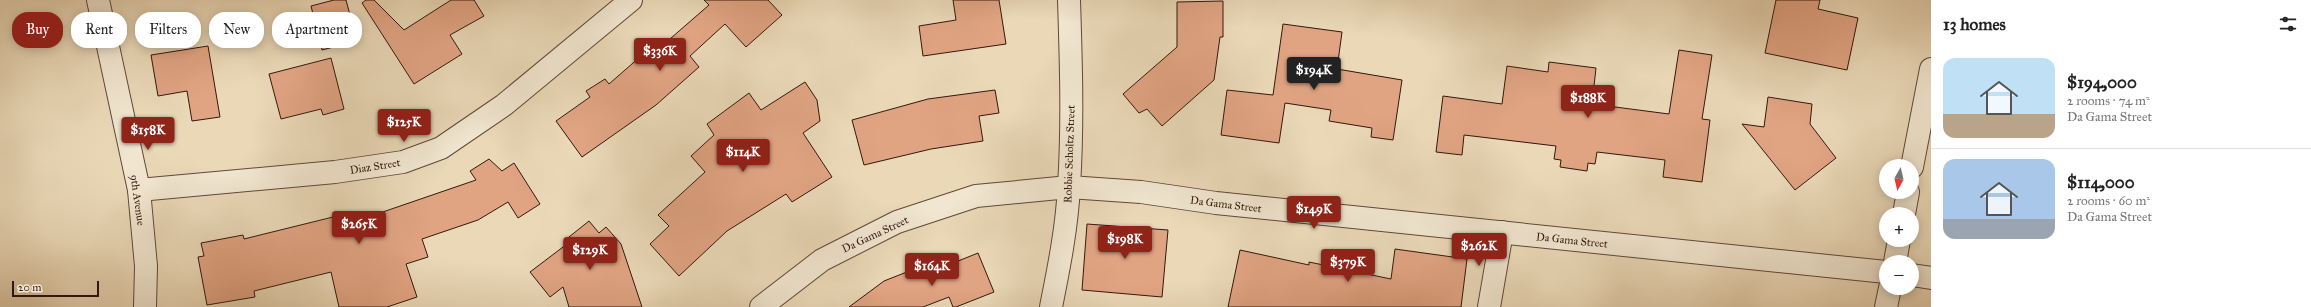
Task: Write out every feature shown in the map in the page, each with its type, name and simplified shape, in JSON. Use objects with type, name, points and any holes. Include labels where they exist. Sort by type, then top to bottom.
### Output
[{"type":"street","name":"9th Avenue","points":[[98,0],[139,190],[146,266],[146,307]]},
{"type":"street","name":"Diaz Street","points":[[139,190],[335,172],[403,162],[441,148],[504,105],[631,0]]},
{"type":"street","name":"Robbie Scholtz Street","points":[[1051,307],[1064,241],[1069,187],[1072,110],[1070,0]]},
{"type":"street","points":[[1913,159],[1931,69]]},
{"type":"street","name":"Da Gama Street","points":[[761,307],[822,260],[897,222],[976,196],[1069,187],[1141,192],[1224,204],[1879,271]]},
{"type":"street","points":[[1489,307],[1502,232]]},
{"type":"street","points":[[1919,276],[1931,278]]},
{"type":"street","points":[[1886,307],[1889,295]]},
{"type":"building","points":[[334,0],[346,0],[349,12],[312,12],[311,6]]},
{"type":"building","points":[[366,0],[374,0],[404,30],[451,0],[474,0],[484,16],[450,35],[462,54],[414,84],[362,3]]},
{"type":"building","points":[[704,0],[768,0],[782,15],[746,47],[725,24],[690,56],[699,67],[656,105],[582,157],[556,121],[590,97],[586,91],[605,79],[609,84],[657,42],[663,45],[709,5]]},
{"type":"building","points":[[953,0],[999,0],[1006,44],[923,56],[919,26],[956,20]]},
{"type":"building","points":[[1776,0],[1820,0],[1818,9],[1858,18],[1847,70],[1765,53]]},
{"type":"building","points":[[1223,1],[1223,37],[1220,37],[1214,80],[1162,126],[1147,109],[1139,113],[1123,94],[1177,47],[1177,2]]},
{"type":"building","points":[[1283,24],[1342,32],[1337,69],[1402,80],[1393,140],[1371,137],[1372,128],[1329,121],[1331,110],[1285,103],[1279,143],[1221,135],[1227,90],[1273,95]]},
{"type":"building","points":[[208,46],[220,117],[192,121],[187,91],[158,96],[151,55]]},
{"type":"building","points":[[1679,50],[1712,55],[1702,119],[1710,120],[1702,182],[1663,177],[1665,160],[1597,152],[1595,164],[1588,163],[1587,171],[1560,167],[1561,160],[1554,159],[1556,146],[1464,135],[1462,155],[1436,152],[1443,96],[1502,104],[1507,66],[1548,72],[1549,62],[1596,68],[1592,104],[1669,114]]},
{"type":"building","points":[[331,58],[344,109],[323,115],[321,109],[281,119],[269,74]]},
{"type":"building","points":[[805,82],[817,100],[820,121],[803,133],[832,177],[792,202],[786,194],[727,231],[679,276],[650,244],[669,226],[658,215],[705,172],[691,156],[714,135],[707,124],[749,93],[761,110]]},
{"type":"building","points":[[995,90],[999,113],[979,116],[983,141],[931,149],[864,165],[852,120],[928,99]]},
{"type":"building","points":[[1768,97],[1812,104],[1810,124],[1836,158],[1795,190],[1742,124],[1764,127]]},
{"type":"building","points":[[489,159],[502,171],[514,163],[540,204],[518,218],[508,202],[478,220],[422,239],[428,257],[406,264],[417,297],[387,307],[339,307],[331,272],[254,291],[255,297],[207,305],[198,257],[204,256],[201,243],[243,235],[244,239],[337,216],[339,227],[476,180],[470,171]]},
{"type":"building","points":[[589,221],[599,233],[606,227],[621,244],[642,307],[569,307],[563,287],[550,297],[530,272],[567,244],[564,241]]},
{"type":"building","points":[[1087,224],[1168,230],[1162,297],[1082,290]]},
{"type":"building","points":[[1395,249],[1467,259],[1461,307],[1228,307],[1240,250],[1309,265],[1309,262],[1391,279]]},
{"type":"building","points":[[978,253],[994,292],[956,307],[953,307],[949,297],[923,307],[849,307],[884,281],[922,266],[926,274]]}]
